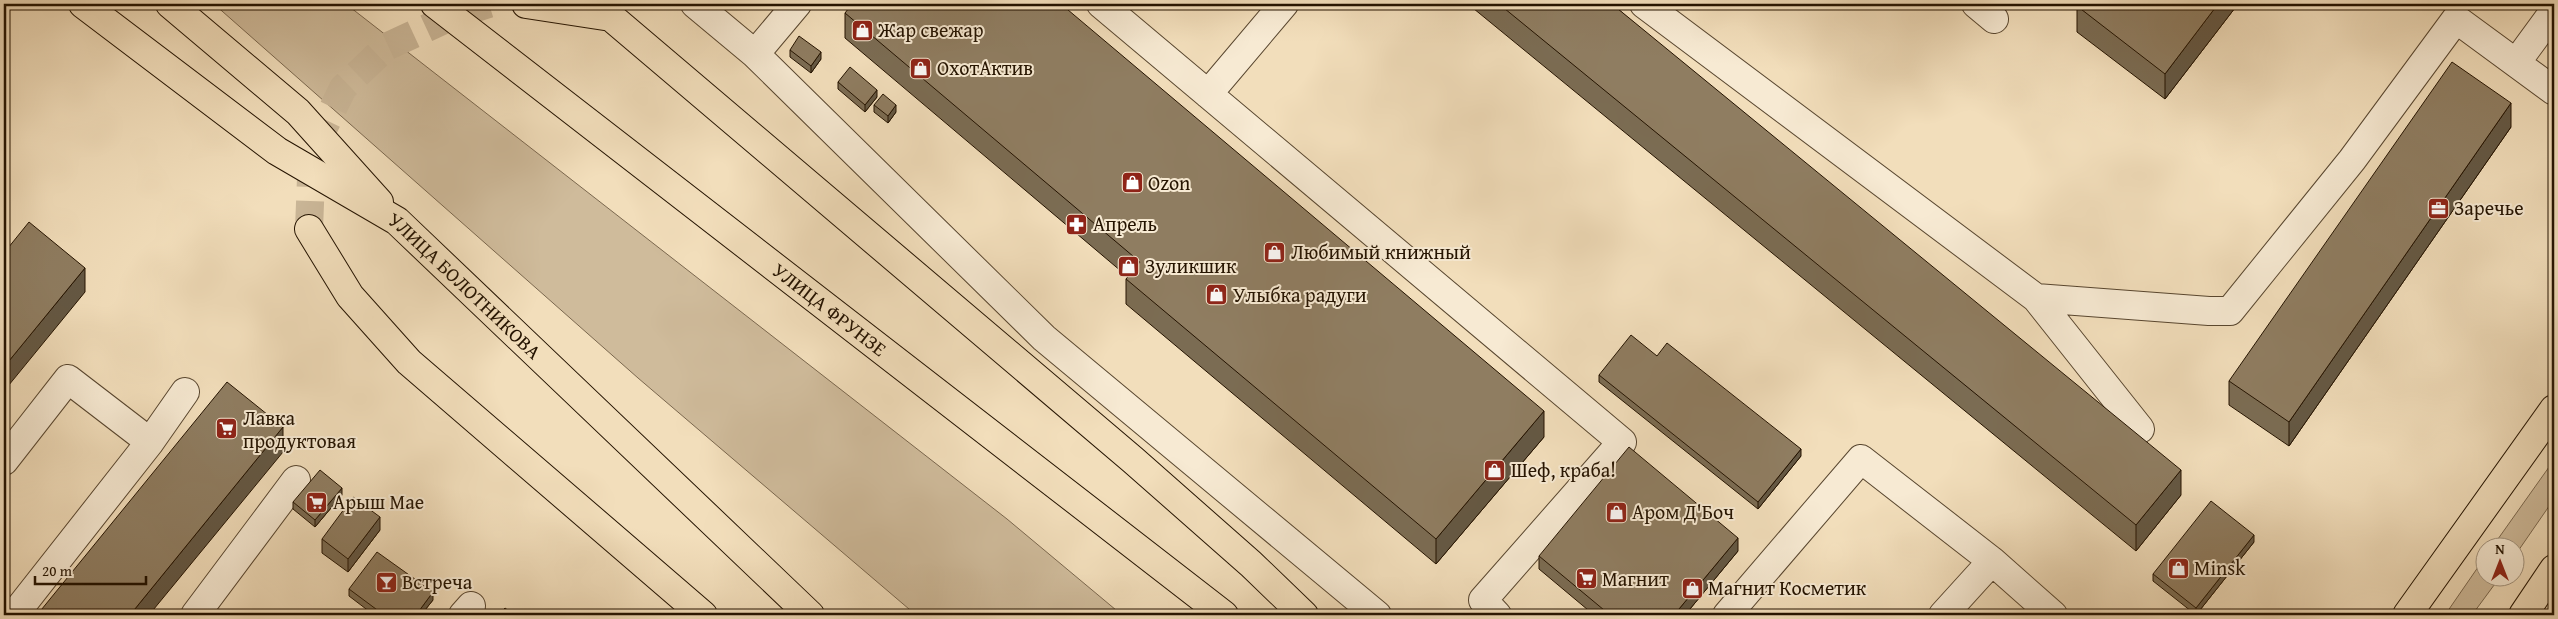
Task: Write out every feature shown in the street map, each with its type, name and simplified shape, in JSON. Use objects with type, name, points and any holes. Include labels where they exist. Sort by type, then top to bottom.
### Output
[{"type":"main road","name":"УЛИЦА БОЛОТНИКОВА","points":[[83,4],[277,151],[397,221],[810,615]]},
{"type":"main road","points":[[170,4],[298,112],[397,221]]},
{"type":"main road","name":"УЛИЦА ФРУНЗЕ","points":[[435,4],[1224,615]]},
{"type":"main road","points":[[526,4],[611,17],[1133,460],[1251,564],[1304,615]]},
{"type":"main road","points":[[309,229],[350,296],[409,362],[702,615]]},
{"type":"main road","points":[[2407,615],[2554,409]]},
{"type":"main road","points":[[2522,615],[2554,569]]},
{"type":"lane","points":[[695,4],[755,54],[1044,338],[1377,615]]},
{"type":"lane","points":[[755,54],[797,4]]},
{"type":"lane","points":[[1101,4],[1622,442],[1482,600],[1497,615]]},
{"type":"lane","points":[[1208,94],[1284,4]]},
{"type":"lane","points":[[1644,4],[2036,298],[2140,429]]},
{"type":"lane","points":[[2516,63],[2554,11]]},
{"type":"lane","points":[[2036,298],[2209,312],[2230,311],[2352,160],[2456,19],[2554,91]]},
{"type":"lane","points":[[4,461],[68,379],[150,442]]},
{"type":"lane","points":[[14,615],[150,442],[185,392]]},
{"type":"lane","points":[[1727,615],[1861,459],[1992,561],[2053,615]]},
{"type":"lane","points":[[194,615],[296,480]]},
{"type":"lane","points":[[1943,615],[1992,561]]},
{"type":"shaded area","points":[[214,4],[346,4],[1007,519],[1122,615],[916,615],[638,378]]},
{"type":"shaded area","points":[[2554,460],[2554,499],[2526,540],[2526,536],[2500,536]]},
{"type":"shaded area","points":[[2476,570],[2476,586],[2493,586],[2472,615],[2445,615]]},
{"type":"building","points":[[852,4],[1061,4],[1544,411],[1436,539],[1126,279],[1140,262],[845,13]]},
{"type":"building","points":[[1499,4],[1612,4],[2181,470],[2136,525]]},
{"type":"building","points":[[2079,4],[2218,4],[2165,74],[2077,6]]},
{"type":"building","points":[[799,36],[821,52],[811,66],[790,50]]},
{"type":"building","points":[[2452,62],[2511,103],[2289,422],[2229,381]]},
{"type":"building","points":[[850,67],[877,90],[865,105],[838,82]]},
{"type":"building","points":[[883,94],[896,105],[888,116],[874,105]]},
{"type":"building","points":[[29,222],[85,268],[4,367],[4,253]]},
{"type":"building","points":[[1631,335],[1657,356],[1667,343],[1801,449],[1758,502],[1599,375]]},
{"type":"building","points":[[227,382],[283,427],[130,615],[37,615]]},
{"type":"building","points":[[1629,447],[1738,538],[1674,615],[1610,615],[1539,556]]},
{"type":"building","name":"Арыш Мае","points":[[320,470],[342,488],[315,520],[293,502]]},
{"type":"building","points":[[353,497],[380,517],[348,559],[322,539]]},
{"type":"building","points":[[2211,501],[2254,535],[2196,608],[2153,574]]},
{"type":"building","points":[[377,552],[433,592],[416,615],[384,615],[349,589]]},
{"type":"building","points":[[505,608],[514,615],[498,615]]},
{"type":"tunnel","points":[[309,229],[312,152],[343,88],[386,47],[457,14],[489,4]]},
{"type":"place","name":"Жар свежар","points":[[862,30]]},
{"type":"place","name":"ОхотАктив","points":[[921,68]]},
{"type":"place","name":"Ozon","points":[[1132,183]]},
{"type":"place","name":"Заречье","points":[[2438,208]]},
{"type":"place","name":"Апрель","points":[[1077,224]]},
{"type":"place","name":"Любимый книжный","points":[[1275,252]]},
{"type":"place","name":"Зуликшик","points":[[1129,266]]},
{"type":"place","name":"Улыбка радуги","points":[[1217,295]]},
{"type":"place","name":"Лавка продуктовая","points":[[227,429]]},
{"type":"place","name":"Шеф, краба!","points":[[1495,470]]},
{"type":"place","name":"Арыш Мае","points":[[317,502]]},
{"type":"place","name":"Аром Д'Боч","points":[[1616,512]]},
{"type":"place","name":"Minsk","points":[[2178,568]]},
{"type":"place","name":"Магнит","points":[[1586,579]]},
{"type":"place","name":"Встреча","points":[[386,582]]},
{"type":"place","name":"Магнит Косметик","points":[[1692,588]]}]
